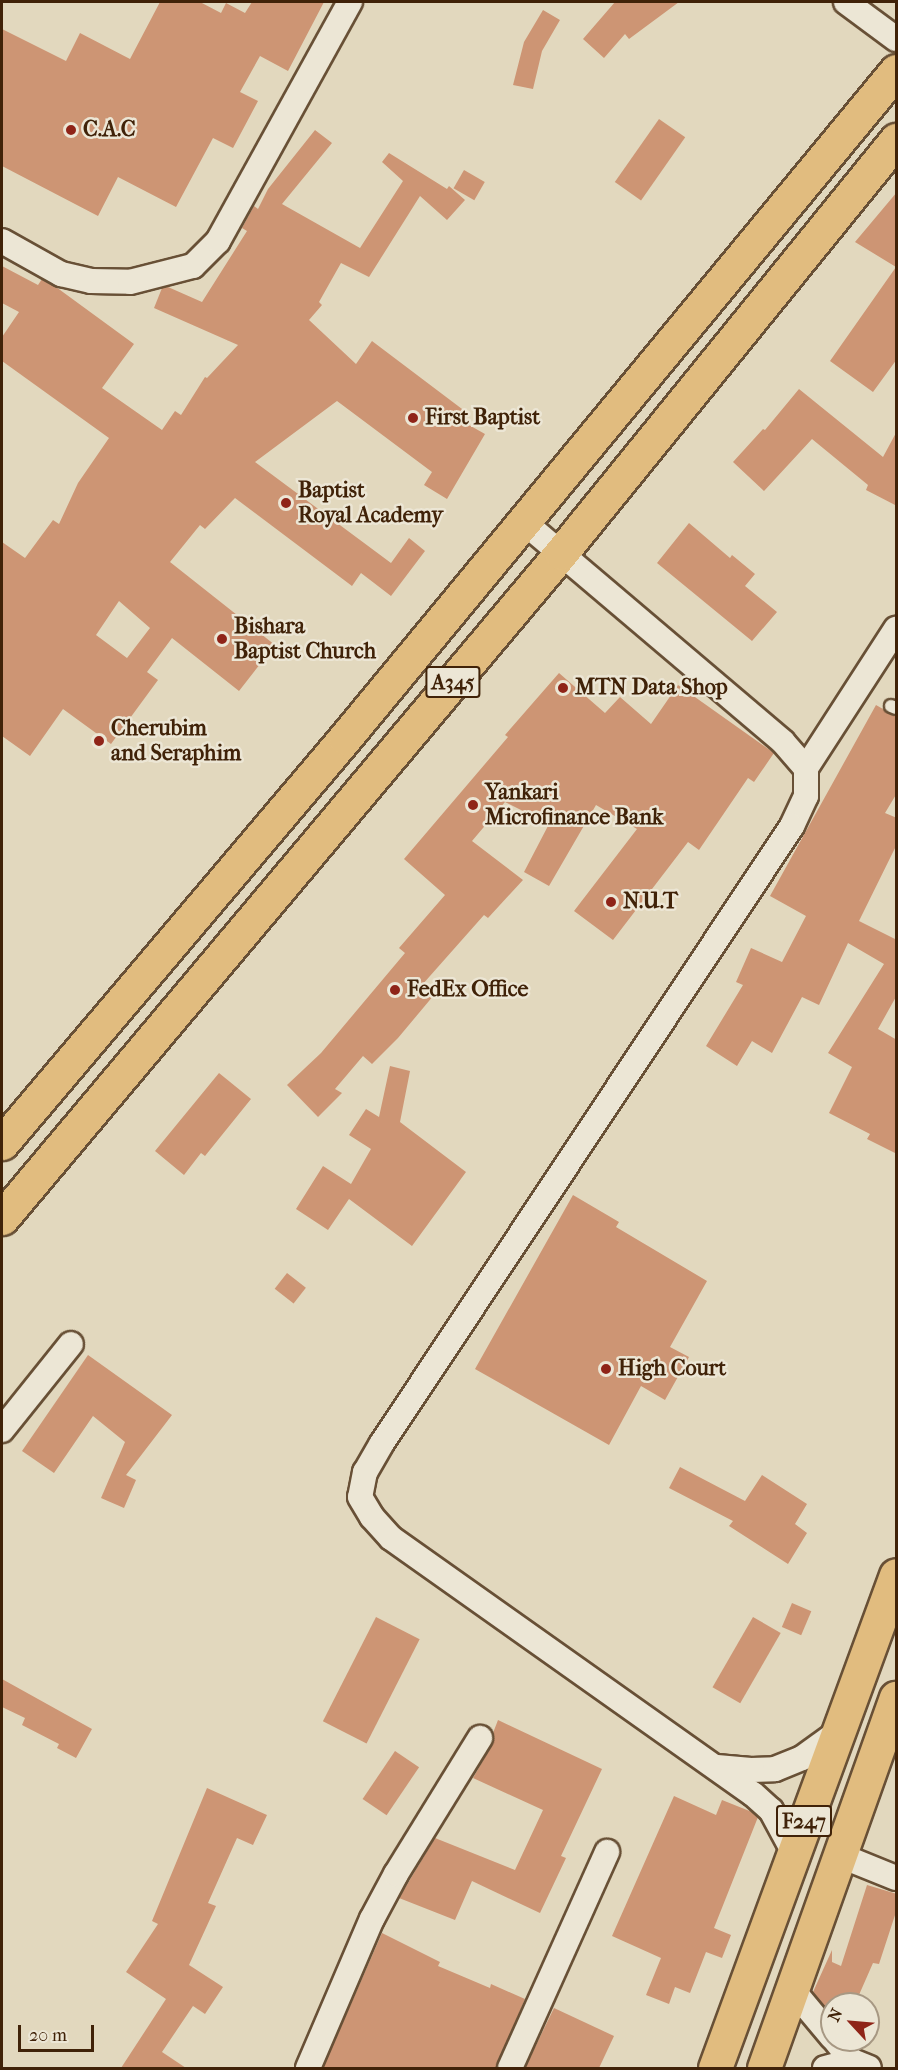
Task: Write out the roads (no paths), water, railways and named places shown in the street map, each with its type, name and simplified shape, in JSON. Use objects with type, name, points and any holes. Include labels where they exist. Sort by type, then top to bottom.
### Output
[{"type":"main road","name":"A345","points":[[2,1143],[525,523],[897,71]]},
{"type":"main road","name":"A345","points":[[2,1218],[561,553],[897,140]]},
{"type":"main road","points":[[345,738],[380,769]]},
{"type":"main road","points":[[198,912],[233,943]]},
{"type":"main road","name":"F247","points":[[715,2068],[793,1851],[897,1575]]},
{"type":"main road","points":[[862,1669],[897,1682]]},
{"type":"main road","name":"F247","points":[[764,2068],[897,1698]]},
{"type":"street","points":[[2,241],[61,274],[91,281],[130,282],[193,266],[218,241],[350,2]]},
{"type":"street","points":[[846,2],[897,39]]},
{"type":"street","points":[[525,523],[783,742],[806,768]]},
{"type":"street","points":[[793,1851],[771,1810],[715,1766],[391,1538],[372,1517],[360,1497],[365,1472],[382,1443],[792,826],[806,796],[806,768],[897,629]]},
{"type":"street","points":[[2,1430],[71,1344]]},
{"type":"street","points":[[715,1766],[751,1770],[775,1769],[802,1758],[838,1732]]},
{"type":"street","points":[[308,2068],[372,1918],[396,1874],[480,1738]]},
{"type":"street","points":[[510,2068],[607,1852]]},
{"type":"street","points":[[839,1855],[897,1878]]},
{"type":"street","points":[[791,1988],[820,2023]]},
{"type":"street","points":[[848,2052],[861,2065]]},
{"type":"street","points":[[825,2068],[861,2065]]},
{"type":"place","name":"C.A.C","points":[[71,130]]},
{"type":"place","name":"First Baptist","points":[[413,418]]},
{"type":"place","name":"Baptist Royal Academy","points":[[286,503]]},
{"type":"place","name":"Bishara Baptist Church","points":[[222,639]]},
{"type":"place","name":"MTN Data Shop","points":[[563,688]]},
{"type":"place","name":"Cherubim and Seraphim","points":[[99,741]]},
{"type":"place","name":"Yankari Microfinance Bank","points":[[473,805]]},
{"type":"place","name":"N.U.T","points":[[611,902]]},
{"type":"place","name":"FedEx Office","points":[[395,990]]},
{"type":"place","name":"High Court","points":[[606,1369]]}]
